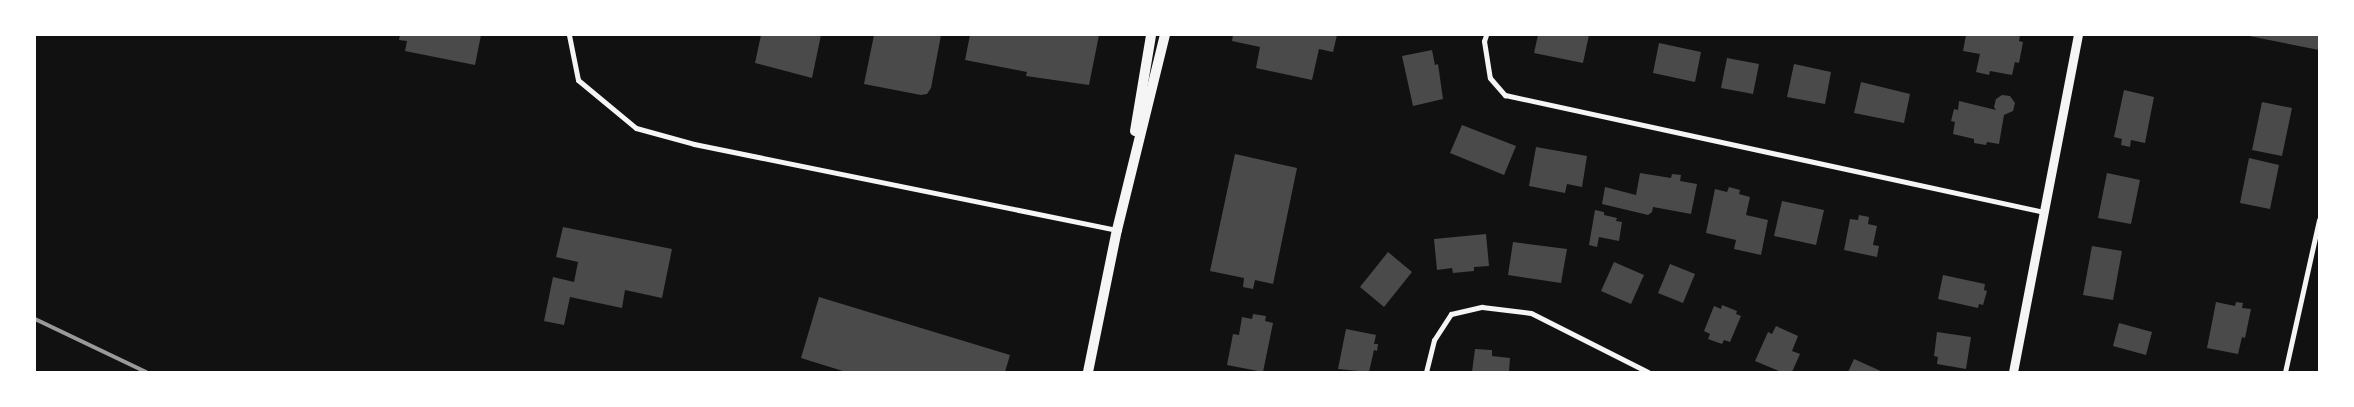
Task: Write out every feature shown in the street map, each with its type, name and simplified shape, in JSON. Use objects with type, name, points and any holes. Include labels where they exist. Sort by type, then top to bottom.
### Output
[{"type":"main road","points":[[1121,214],[1151,35]]},
{"type":"main road","points":[[1088,372],[1117,230],[1165,35]]},
{"type":"street","points":[[568,35],[578,80],[636,128],[694,144],[1117,230]]},
{"type":"street","points":[[1486,35],[1484,41],[1490,78],[1505,96],[2045,212]]},
{"type":"street","points":[[2013,372],[2078,35]]},
{"type":"street","points":[[2286,372],[2319,220]]},
{"type":"street","points":[[1426,372],[1434,340],[1451,314],[1482,307],[1531,313],[1648,372]]},
{"type":"building","points":[[400,35],[481,35],[475,65],[405,51],[407,41],[399,40]]},
{"type":"building","points":[[761,35],[821,35],[812,78],[755,63]]},
{"type":"building","points":[[874,35],[941,35],[931,88],[927,94],[921,95],[864,84]]},
{"type":"building","points":[[970,35],[1099,35],[1089,85],[1026,76],[1027,72],[965,60]]},
{"type":"building","points":[[1233,35],[1337,35],[1333,52],[1319,49],[1312,80],[1256,68],[1260,47],[1232,41]]},
{"type":"building","points":[[1538,35],[1589,35],[1583,63],[1534,53]]},
{"type":"building","points":[[1966,35],[2020,35],[2019,41],[2023,42],[2019,63],[2015,62],[2012,75],[1990,71],[1989,75],[1976,72],[1980,54],[1963,51]]},
{"type":"building","points":[[2319,35],[2319,50],[2249,36]]},
{"type":"building","points":[[1659,43],[1701,52],[1695,82],[1653,73]]},
{"type":"building","points":[[1432,50],[1435,65],[1438,64],[1443,99],[1413,106],[1402,56]]},
{"type":"building","points":[[1727,58],[1759,64],[1753,94],[1721,88]]},
{"type":"building","points":[[1794,64],[1831,72],[1825,104],[1787,97]]},
{"type":"building","points":[[1861,82],[1910,94],[1904,123],[1854,113]]},
{"type":"building","points":[[2124,90],[2154,97],[2145,143],[2131,140],[2130,147],[2121,145],[2122,139],[2114,137]]},
{"type":"building","points":[[2002,95],[2010,96],[2015,103],[2013,111],[2004,115],[1999,144],[1987,142],[1986,145],[1974,143],[1974,139],[1953,134],[1955,122],[1951,121],[1954,109],[1958,110],[1959,101],[1996,110],[1994,107],[1996,99]]},
{"type":"building","points":[[2262,102],[2292,108],[2282,156],[2252,150]]},
{"type":"building","points":[[1462,125],[1516,146],[1504,175],[1450,153]]},
{"type":"building","points":[[1536,147],[1587,156],[1582,187],[1567,184],[1565,193],[1529,186]]},
{"type":"building","points":[[1235,154],[1297,168],[1273,284],[1255,280],[1253,289],[1243,287],[1244,278],[1210,271]]},
{"type":"building","points":[[2249,158],[2279,165],[2270,209],[2240,203]]},
{"type":"building","points":[[1640,173],[1671,178],[1672,174],[1681,175],[1680,181],[1697,184],[1691,214],[1653,207],[1652,212],[1648,215],[1602,204],[1605,187],[1636,195]]},
{"type":"building","points":[[2107,173],[2140,180],[2131,224],[2098,218]]},
{"type":"building","points":[[1729,187],[1740,190],[1739,194],[1750,197],[1746,215],[1768,220],[1761,255],[1734,249],[1736,240],[1706,233],[1715,189],[1727,192]]},
{"type":"building","points":[[1782,201],[1824,210],[1816,245],[1774,236]]},
{"type":"building","points":[[1595,210],[1604,212],[1604,215],[1617,218],[1616,221],[1622,222],[1619,241],[1599,237],[1597,247],[1589,245]]},
{"type":"building","points":[[1859,215],[1869,217],[1868,224],[1877,226],[1873,245],[1879,246],[1877,257],[1844,250],[1850,219],[1858,220]]},
{"type":"building","points":[[563,227],[672,249],[662,298],[625,290],[622,308],[570,297],[564,325],[544,321],[553,277],[574,282],[578,262],[556,257]]},
{"type":"building","points":[[1486,234],[1489,266],[1474,267],[1474,271],[1453,273],[1452,268],[1437,270],[1434,239]]},
{"type":"building","points":[[1513,242],[1567,249],[1561,283],[1508,275]]},
{"type":"building","points":[[2092,246],[2122,251],[2113,300],[2083,295]]},
{"type":"building","points":[[1388,252],[1412,272],[1384,307],[1360,287]]},
{"type":"building","points":[[1614,262],[1644,275],[1631,304],[1601,291]]},
{"type":"building","points":[[1670,264],[1695,274],[1683,303],[1658,293]]},
{"type":"building","points":[[1943,275],[1985,284],[1984,290],[1987,291],[1983,305],[1979,304],[1978,308],[1938,299]]},
{"type":"building","points":[[819,297],[1010,355],[1005,372],[846,372],[801,358]]},
{"type":"building","points":[[2216,302],[2235,306],[2236,302],[2243,303],[2242,308],[2251,309],[2245,338],[2242,337],[2238,354],[2207,348]]},
{"type":"building","points":[[1722,305],[1737,311],[1736,314],[1741,316],[1730,342],[1724,340],[1722,344],[1708,339],[1710,334],[1704,331],[1714,306],[1721,309]]},
{"type":"building","points":[[1253,314],[1266,316],[1265,321],[1273,323],[1263,372],[1227,365],[1233,334],[1239,335],[1242,317],[1252,319]]},
{"type":"building","points":[[2119,323],[2152,332],[2146,355],[2113,346]]},
{"type":"building","points":[[1776,326],[1798,336],[1792,351],[1800,354],[1792,372],[1781,372],[1755,361],[1768,332],[1772,334]]},
{"type":"building","points":[[1346,329],[1376,335],[1374,344],[1378,344],[1377,351],[1374,350],[1369,372],[1338,369]]},
{"type":"building","points":[[1937,332],[1971,337],[1966,369],[1937,364],[1938,357],[1934,356]]},
{"type":"building","points":[[1475,349],[1492,350],[1492,356],[1510,358],[1509,372],[1472,372]]},
{"type":"building","points":[[1854,359],[1883,372],[1848,372]]},
{"type":"railway","points":[[35,319],[146,372]]}]
